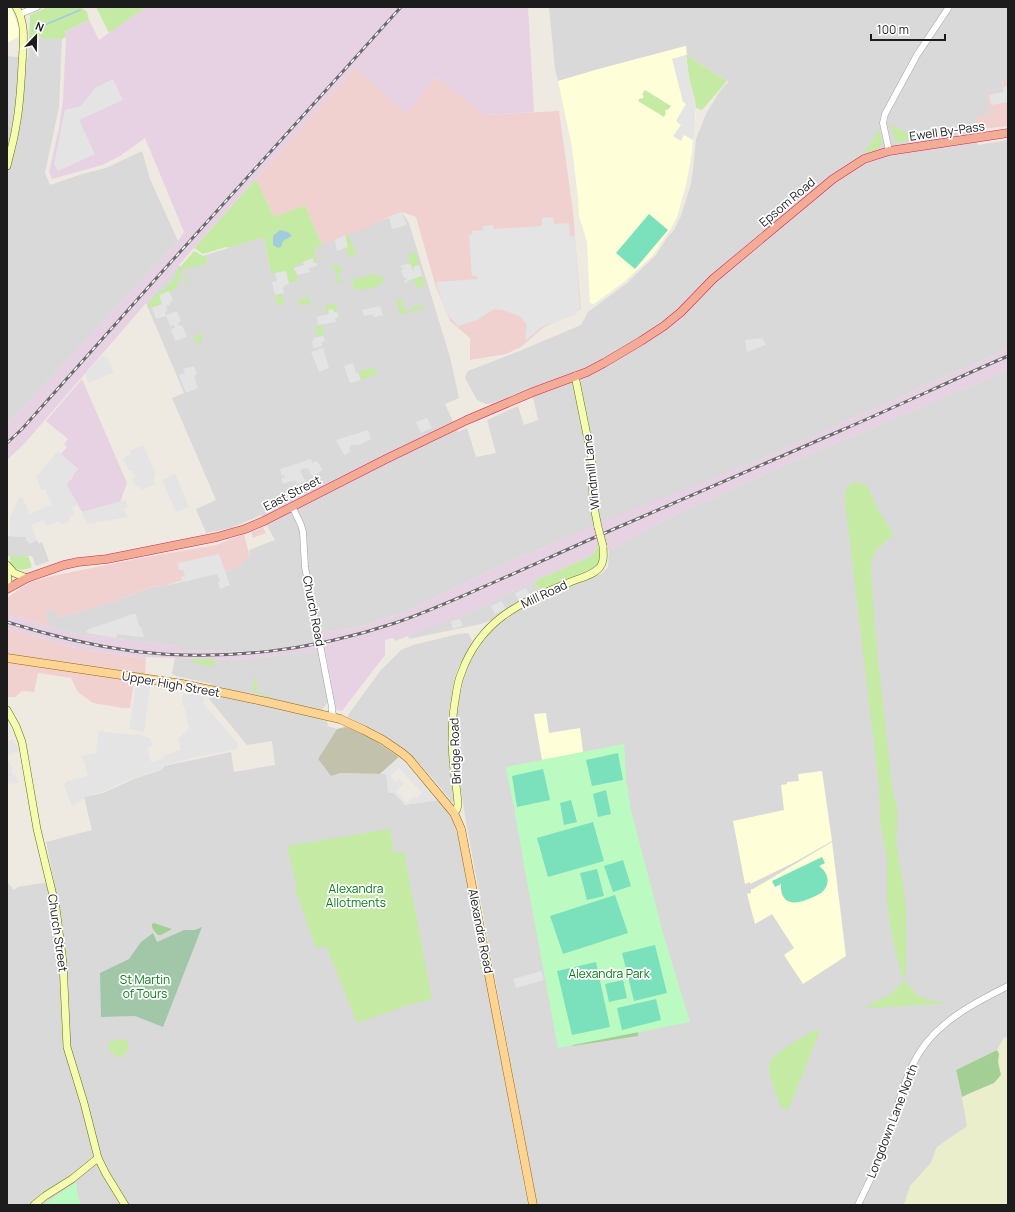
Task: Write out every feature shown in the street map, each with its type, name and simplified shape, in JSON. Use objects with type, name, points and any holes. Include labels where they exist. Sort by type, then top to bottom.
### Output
[{"type":"highway","name":"Ewell By-Pass","points":[[889,151],[1008,133]]},
{"type":"highway","name":"Epsom Road","points":[[575,376],[587,372],[604,363],[664,326],[713,279],[833,179],[864,158],[889,151]]},
{"type":"highway","name":"East Street","points":[[7,589],[27,578],[53,568],[74,563],[107,560],[217,538],[245,529],[467,420],[575,376]]},
{"type":"main road","points":[[7,166],[20,103],[24,35],[24,28],[20,14],[16,7]]},
{"type":"main road","name":"Windmill Lane","points":[[575,376],[592,460],[593,502],[603,546],[603,558],[602,565],[600,567]]},
{"type":"main road","points":[[7,565],[14,573],[27,578]]},
{"type":"main road","name":"Mill Road","points":[[491,625],[507,612],[542,593],[594,572],[600,567]]},
{"type":"main road","points":[[7,572],[7,582]]},
{"type":"main road","name":"Bridge Road","points":[[454,813],[458,804],[453,759],[452,716],[458,683],[463,668],[472,650],[491,625]]},
{"type":"main road","name":"Upper High Street","points":[[7,658],[182,684],[334,718]]},
{"type":"main road","name":"Church Street","points":[[7,710],[16,726],[22,742],[37,828],[56,908],[63,963],[67,1047],[84,1103],[98,1158],[125,1205]]},
{"type":"main road","name":"Alexandra Road","points":[[334,718],[372,733],[402,753],[420,771],[454,813],[461,828],[533,1205]]},
{"type":"main road","points":[[34,1205],[45,1196],[72,1179],[98,1158]]},
{"type":"street","points":[[20,14],[37,7]]},
{"type":"street","points":[[889,151],[883,123],[885,114],[917,55],[948,7]]},
{"type":"street","name":"Church Road","points":[[292,506],[303,532],[305,567],[334,718]]},
{"type":"street","name":"Longdown Lane North","points":[[858,1205],[880,1158],[904,1085],[921,1049],[936,1032],[967,1008],[1008,986]]},
{"type":"shaded area","points":[[7,7],[11,7],[19,29],[18,37],[7,43]]},
{"type":"shaded area","points":[[146,7],[528,7],[534,112],[486,115],[436,77],[406,113],[355,67],[192,250],[25,443],[7,460],[7,425],[178,241],[184,232],[145,138],[120,156],[102,165],[52,179],[49,172],[59,128],[63,100],[66,37],[63,33],[89,20],[99,40]]},
{"type":"shaded area","points":[[549,7],[1008,7],[1008,79],[1002,81],[1004,92],[990,114],[975,119],[978,145],[1008,140],[1008,349],[782,451],[513,560],[400,614],[359,627],[322,633],[317,642],[251,651],[180,651],[178,646],[81,635],[49,627],[44,612],[54,609],[58,618],[114,601],[159,585],[159,587],[225,572],[239,567],[245,560],[250,558],[249,550],[275,540],[261,515],[231,528],[206,533],[196,509],[216,500],[172,398],[184,393],[146,303],[179,265],[183,268],[208,263],[206,255],[264,237],[271,274],[312,249],[402,212],[409,223],[450,357],[459,398],[445,404],[458,432],[467,428],[476,457],[496,453],[487,420],[518,406],[524,425],[538,420],[531,388],[493,403],[486,404],[477,400],[465,378],[468,371],[581,325],[588,312],[627,283],[656,255],[666,239],[674,230],[681,216],[691,184],[696,139],[706,114],[718,94],[729,82],[686,55],[685,46],[558,81],[555,69]]},
{"type":"shaded area","points":[[29,37],[62,39],[59,107],[45,173],[50,185],[106,168],[142,151],[150,179],[178,241],[7,425],[7,56],[28,58]]},
{"type":"shaded area","points":[[686,46],[689,78],[696,108],[696,116],[692,153],[686,185],[677,217],[652,256],[624,282],[594,304],[590,303],[587,242],[579,216],[572,147],[558,81]]},
{"type":"shaded area","points":[[686,55],[689,78],[696,106],[695,124],[693,140],[684,135],[681,141],[673,136],[681,125],[676,121],[686,104],[683,102],[672,59]]},
{"type":"shaded area","points":[[355,67],[406,113],[436,77],[486,115],[559,111],[573,212],[581,309],[543,328],[521,347],[506,354],[470,360],[470,338],[450,321],[435,284],[416,217],[402,212],[388,217],[369,227],[322,245],[305,205],[274,217],[256,179]]},
{"type":"shaded area","points":[[113,79],[123,100],[79,120],[95,154],[58,171],[54,164],[65,110],[81,106],[95,88]]},
{"type":"shaded area","points":[[1008,79],[1008,126],[976,130],[975,118],[989,114],[987,94],[1004,92],[1002,80]]},
{"type":"shaded area","points":[[1008,86],[1008,102],[991,105],[989,95],[1004,92],[1003,87]]},
{"type":"shaded area","points":[[402,212],[407,225],[392,229],[389,217]]},
{"type":"shaded area","points":[[553,217],[554,224],[569,223],[570,236],[575,236],[580,308],[577,310],[577,314],[542,327],[525,341],[527,325],[520,316],[503,310],[494,309],[477,320],[458,326],[447,315],[436,282],[477,279],[477,276],[472,276],[469,235],[472,234],[472,231],[483,230],[483,226],[493,225],[494,229],[542,226],[542,218]]},
{"type":"shaded area","points":[[345,235],[348,247],[337,251],[335,240]]},
{"type":"shaded area","points":[[313,258],[314,263],[317,263],[317,266],[309,268],[310,272],[297,275],[294,268],[304,265],[303,262]]},
{"type":"shaded area","points":[[411,264],[413,271],[413,267],[419,265],[422,276],[405,283],[404,282],[407,278],[404,278],[401,270],[404,269],[400,266]]},
{"type":"shaded area","points":[[286,271],[289,284],[285,285],[283,288],[284,293],[275,295],[272,282],[277,281],[275,273]]},
{"type":"shaded area","points":[[169,291],[173,301],[170,302],[170,305],[166,306],[166,316],[156,319],[152,308],[162,304],[159,295]]},
{"type":"shaded area","points":[[380,306],[383,315],[374,317],[373,314],[364,316],[362,310]]},
{"type":"shaded area","points":[[333,309],[334,312],[337,312],[339,317],[335,318],[336,322],[318,325],[317,317],[329,314],[328,310]]},
{"type":"shaded area","points":[[177,311],[181,321],[178,323],[179,326],[182,325],[187,337],[175,341],[171,329],[175,328],[174,325],[170,326],[166,315]]},
{"type":"shaded area","points":[[323,336],[325,341],[321,342],[322,346],[313,348],[313,338]]},
{"type":"shaded area","points":[[762,338],[766,345],[747,352],[745,340]]},
{"type":"shaded area","points":[[323,348],[329,368],[319,372],[311,352]]},
{"type":"shaded area","points":[[1008,349],[1008,370],[784,465],[677,514],[609,550],[597,547],[594,553],[589,557],[534,581],[475,610],[395,641],[393,638],[385,640],[385,655],[342,711],[336,710],[326,654],[318,651],[233,660],[146,658],[102,653],[66,646],[7,628],[7,615],[12,617],[14,615],[49,627],[81,635],[179,646],[180,651],[251,651],[316,642],[322,633],[359,627],[400,614],[513,560],[596,524],[782,451]]},
{"type":"shaded area","points":[[104,356],[108,359],[114,372],[89,383],[85,374],[101,357]]},
{"type":"shaded area","points":[[353,363],[356,373],[358,372],[361,380],[350,383],[344,366]]},
{"type":"shaded area","points":[[194,366],[197,374],[194,376],[198,388],[186,393],[179,375],[185,373],[183,369]]},
{"type":"shaded area","points":[[1008,370],[1008,1036],[1004,1038],[997,1050],[956,1070],[968,1126],[937,1147],[931,1163],[910,1186],[904,1205],[537,1205],[466,822],[456,757],[456,719],[464,676],[471,661],[491,631],[513,613],[562,589],[601,574],[608,567],[609,550],[677,514],[784,465]]},
{"type":"shaded area","points":[[82,379],[127,483],[120,502],[82,512],[66,484],[78,469],[61,454],[67,447],[64,444],[68,439],[46,421]]},
{"type":"shaded area","points":[[427,418],[432,428],[421,433],[416,422]]},
{"type":"shaded area","points":[[368,430],[371,439],[357,446],[351,445],[349,449],[350,452],[344,455],[336,440]]},
{"type":"shaded area","points":[[143,445],[156,474],[154,475],[155,478],[153,479],[155,484],[142,490],[139,485],[136,487],[132,478],[136,477],[132,470],[129,471],[123,458],[132,454],[130,451]]},
{"type":"shaded area","points":[[58,451],[78,469],[66,484],[78,504],[72,507],[75,514],[69,517],[70,519],[68,522],[62,525],[59,521],[46,526],[44,520],[31,525],[37,540],[29,544],[28,541],[26,541],[26,537],[10,536],[10,517],[19,498],[22,497],[30,514],[52,504],[45,489],[41,490],[36,477]]},
{"type":"shaded area","points":[[311,459],[312,463],[317,461],[323,470],[312,476],[308,468],[304,468],[300,471],[305,481],[297,484],[295,480],[283,484],[281,479],[285,477],[284,475],[282,476],[280,469]]},
{"type":"shaded area","points":[[175,474],[189,507],[176,512],[162,480]]},
{"type":"shaded area","points":[[125,500],[128,507],[124,509],[128,517],[87,524],[82,512]]},
{"type":"shaded area","points":[[263,527],[266,533],[253,538],[251,532]]},
{"type":"shaded area","points":[[244,534],[250,558],[245,560],[239,567],[225,572],[190,579],[190,581],[180,581],[160,587],[158,585],[114,601],[58,618],[54,609],[45,613],[49,627],[14,615],[12,617],[7,615],[7,598],[31,582],[52,576],[147,557],[216,545]]},
{"type":"shaded area","points":[[7,536],[26,537],[26,541],[31,543],[37,540],[39,544],[42,542],[49,561],[36,566],[32,556],[7,556]]},
{"type":"shaded area","points":[[219,554],[230,585],[220,589],[218,583],[220,582],[217,574],[182,582],[181,577],[185,576],[183,570],[179,570],[178,563]]},
{"type":"shaded area","points":[[534,581],[539,590],[495,619],[481,624],[409,639],[408,636],[475,610]]},
{"type":"shaded area","points":[[526,588],[530,595],[519,601],[515,593]]},
{"type":"shaded area","points":[[502,601],[506,609],[495,614],[491,606]]},
{"type":"shaded area","points":[[136,614],[144,637],[117,634],[116,638],[87,633],[86,630]]},
{"type":"shaded area","points":[[460,619],[463,626],[453,629],[451,621]]},
{"type":"shaded area","points":[[7,628],[66,646],[102,653],[146,658],[145,674],[134,682],[130,708],[93,703],[78,692],[71,678],[38,673],[34,692],[22,691],[15,697],[7,698]]},
{"type":"shaded area","points":[[468,633],[473,642],[459,666],[455,677],[449,711],[448,729],[450,761],[455,801],[452,802],[412,756],[379,732],[348,717],[348,715],[381,670],[401,650],[413,645]]},
{"type":"shaded area","points":[[318,651],[328,702],[316,718],[327,721],[328,726],[337,729],[318,759],[331,776],[341,773],[386,774],[394,792],[405,805],[438,800],[450,815],[454,823],[460,843],[528,1205],[7,1205],[7,882],[14,890],[18,887],[54,881],[46,842],[92,830],[84,797],[103,793],[134,779],[161,770],[164,766],[231,752],[234,772],[275,765],[272,741],[247,745],[209,699],[212,684],[172,674],[175,658],[233,660]]},
{"type":"shaded area","points":[[136,684],[150,686],[144,732],[129,729]]},
{"type":"shaded area","points":[[183,693],[204,696],[203,703],[237,743],[237,749],[200,756],[162,766],[160,770],[128,780],[102,792],[84,797],[83,800],[72,806],[64,785],[67,781],[88,776],[81,756],[97,753],[96,750],[99,731],[132,735],[139,734],[149,738],[153,746],[147,748],[151,762],[164,758],[165,755],[181,750],[178,739],[189,728],[184,706],[182,705]]},
{"type":"shaded area","points":[[546,713],[549,733],[580,728],[583,752],[542,760],[534,714]]},
{"type":"shaded area","points":[[345,727],[374,740],[399,757],[380,774],[341,773],[331,776],[318,759],[337,729]]},
{"type":"shaded area","points":[[12,739],[20,750],[7,756],[7,742]]},
{"type":"shaded area","points":[[399,757],[438,800],[405,805],[394,793],[388,793],[386,774],[380,774]],"holes":[[[399,768],[422,793],[417,798],[415,796],[407,803],[396,791],[404,784],[399,779],[396,782],[390,776]]]},
{"type":"shaded area","points":[[7,759],[12,767],[12,774],[16,776],[18,783],[7,784]]},
{"type":"shaded area","points":[[822,771],[832,841],[795,862],[750,884],[750,882],[745,884],[733,821],[784,810],[781,785],[787,784],[787,782],[799,781],[798,774]]},
{"type":"shaded area","points":[[832,842],[846,956],[803,984],[784,955],[794,948],[772,914],[755,924],[747,894],[751,893],[751,889]]},
{"type":"shaded area","points":[[541,971],[544,980],[516,988],[513,979]]},
{"type":"shaded area","points":[[1008,1036],[1008,1205],[904,1205],[910,1186],[931,1163],[937,1147],[967,1126],[962,1097],[968,1094],[998,1062],[999,1054],[997,1050],[1004,1038]]},
{"type":"green space","points":[[48,7],[81,7],[87,12],[89,20],[64,32],[66,37],[62,39],[29,37],[30,15]]},
{"type":"green space","points":[[96,7],[146,7],[109,33]]},
{"type":"green space","points":[[686,55],[727,81],[702,110],[696,108],[689,78]]},
{"type":"green space","points":[[645,90],[671,106],[665,112],[664,117],[638,101],[644,96],[642,94]]},
{"type":"green space","points":[[890,124],[918,139],[895,141]]},
{"type":"green space","points":[[879,130],[882,142],[879,149],[867,153],[864,152],[874,138]]},
{"type":"green space","points":[[256,179],[274,217],[305,205],[322,245],[314,249],[317,263],[305,261],[293,268],[294,271],[296,271],[298,281],[289,283],[286,271],[271,274],[264,237],[229,248],[226,247],[203,254],[194,248]]},
{"type":"green space","points":[[649,214],[668,230],[635,269],[616,253]]},
{"type":"green space","points":[[348,234],[352,245],[354,246],[356,255],[349,257],[347,249],[340,250],[348,247],[345,235]]},
{"type":"green space","points":[[194,251],[203,256],[206,255],[208,263],[183,269],[180,274],[184,279],[187,278],[190,285],[183,279],[181,280],[179,278],[177,280],[180,283],[171,292],[169,291],[162,304],[148,308],[147,306],[157,293],[172,282],[176,276],[175,274]]},
{"type":"green space","points":[[416,252],[419,265],[414,267],[413,271],[407,264],[410,263],[408,255]]},
{"type":"green space","points":[[335,264],[342,268],[342,271],[339,272],[340,281],[344,280],[343,282],[334,282],[337,281],[335,268],[331,268],[331,266]]},
{"type":"green space","points":[[376,273],[377,278],[383,276],[384,281],[382,284],[374,288],[352,288],[354,284],[353,281],[350,280]]},
{"type":"green space","points":[[415,274],[416,278],[422,276],[425,286],[417,288],[415,280],[407,282]]},
{"type":"green space","points":[[282,294],[284,304],[277,305],[275,295]]},
{"type":"green space","points":[[308,294],[311,305],[310,306],[309,303],[300,305],[301,308],[297,297],[298,296],[299,300],[308,298]]},
{"type":"green space","points":[[396,298],[397,301],[405,299],[402,301],[405,311],[414,308],[414,305],[423,305],[423,308],[404,314],[400,313]]},
{"type":"green space","points":[[336,304],[337,312],[334,313],[328,310],[329,314],[327,314],[325,305]]},
{"type":"green space","points":[[322,325],[324,335],[318,337],[315,327]]},
{"type":"green space","points":[[202,333],[202,341],[195,344],[194,343],[196,342],[194,336]]},
{"type":"green space","points":[[374,367],[377,374],[361,380],[358,372]]},
{"type":"green space","points":[[856,482],[868,487],[878,510],[894,535],[875,552],[872,558],[871,575],[877,650],[893,793],[897,807],[897,847],[905,902],[906,975],[904,977],[902,977],[892,936],[887,904],[887,859],[880,822],[879,786],[845,502],[846,489]]},
{"type":"green space","points":[[599,546],[600,564],[596,567],[539,590],[534,581],[589,557]]},
{"type":"green space","points":[[10,556],[28,556],[32,567],[24,570],[16,569],[11,565]]},
{"type":"green space","points":[[193,659],[215,659],[213,667],[192,662]]},
{"type":"green space","points":[[254,677],[256,677],[256,691],[269,695],[269,697],[254,692],[252,686]]},
{"type":"green space","name":"Alexandra Park","points":[[624,744],[626,779],[631,810],[664,937],[690,1022],[558,1048],[506,767]]},
{"type":"green space","points":[[618,753],[623,780],[592,786],[586,760]]},
{"type":"green space","points":[[543,769],[550,800],[517,807],[512,776]]},
{"type":"green space","points":[[606,790],[611,814],[598,817],[593,794]]},
{"type":"green space","points":[[571,800],[577,822],[564,825],[560,803]]},
{"type":"green space","points":[[593,822],[604,861],[548,877],[537,838]]},
{"type":"green space","name":"Alexandra Allotments","points":[[390,829],[394,853],[404,852],[432,999],[411,1004],[357,1023],[326,946],[316,948],[295,889],[297,888],[287,846]]},
{"type":"green space","points":[[822,857],[825,863],[819,866],[826,874],[828,880],[824,890],[816,896],[800,902],[790,902],[786,900],[781,891],[781,884],[775,887],[772,881]]},
{"type":"green space","points":[[623,860],[631,886],[613,892],[604,866]]},
{"type":"green space","points":[[597,869],[604,896],[587,900],[580,873]]},
{"type":"green space","points":[[615,895],[628,933],[563,954],[550,916]]},
{"type":"green space","points":[[154,923],[172,929],[158,935],[152,927],[152,924]]},
{"type":"green space","name":"St Martin of Tours","points":[[202,927],[163,1027],[135,1016],[101,1017],[100,973],[129,959],[141,942],[153,933],[157,942],[184,930],[195,930]]},
{"type":"green space","points":[[655,945],[667,993],[634,1001],[622,953]]},
{"type":"green space","points":[[596,962],[610,1027],[572,1035],[557,971]]},
{"type":"green space","points":[[623,980],[627,998],[609,1002],[605,984]]},
{"type":"green space","points":[[903,981],[907,983],[920,997],[932,1001],[950,1003],[877,1008],[864,1007],[888,996]]},
{"type":"green space","points":[[656,999],[661,1020],[622,1030],[617,1008]]},
{"type":"green space","points":[[638,1026],[638,1036],[573,1046],[571,1037]]},
{"type":"green space","points":[[815,1030],[818,1030],[819,1033],[793,1099],[788,1110],[783,1109],[780,1105],[769,1070],[771,1061],[781,1051]]},
{"type":"green space","points":[[127,1039],[129,1050],[125,1051],[125,1055],[115,1057],[115,1053],[110,1053],[108,1042]]},
{"type":"green space","points":[[997,1050],[999,1054],[998,1062],[1001,1075],[994,1083],[962,1097],[956,1070]]},
{"type":"green space","points":[[77,1183],[77,1193],[81,1205],[43,1205]]},
{"type":"water","points":[[280,230],[288,232],[292,236],[283,241],[281,247],[278,248],[273,245],[273,236]]},
{"type":"waterway","points":[[33,30],[80,10]]},
{"type":"railway","points":[[7,443],[22,429],[401,7]]},
{"type":"railway","points":[[7,622],[100,646],[165,654],[199,655],[265,652],[331,641],[363,633],[395,623],[448,603],[1008,356]]}]
